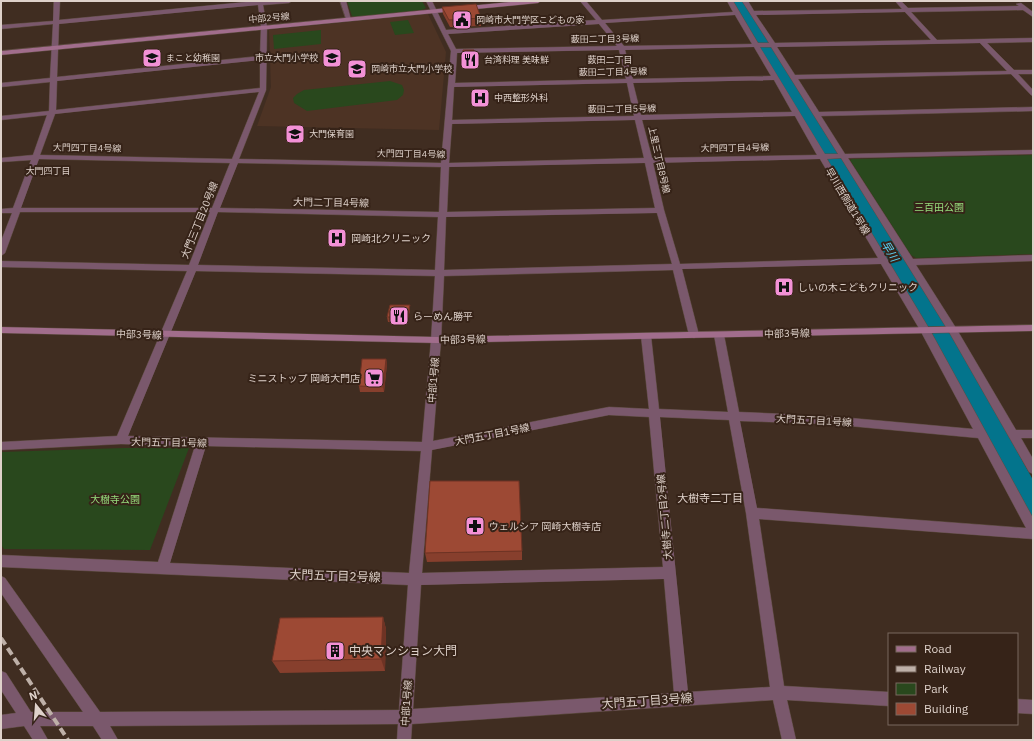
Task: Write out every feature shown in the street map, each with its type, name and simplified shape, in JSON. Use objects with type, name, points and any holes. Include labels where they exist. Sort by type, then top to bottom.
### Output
[{"type":"street","points":[[1,253],[52,112],[57,1]]},
{"type":"street","points":[[1,27],[260,2],[289,1]]},
{"type":"street","points":[[343,1],[349,19]]},
{"type":"street","points":[[429,1],[454,51]]},
{"type":"street","name":"中部2号線","points":[[1,53],[538,1]]},
{"type":"street","name":"上里三丁目8号線","points":[[583,1],[622,48],[650,160],[660,210],[677,267],[694,335]]},
{"type":"street","name":"早川西側道1号線","points":[[730,1],[925,330],[1033,529]]},
{"type":"street","points":[[745,1],[953,330],[1033,469]]},
{"type":"street","points":[[898,1],[935,41]]},
{"type":"street","points":[[1016,1],[1033,15]]},
{"type":"street","name":"大門三丁目20号線","points":[[120,440],[166,334],[263,90],[264,27],[260,2]]},
{"type":"street","points":[[752,13],[1024,8]]},
{"type":"street","points":[[444,32],[738,13]]},
{"type":"street","points":[[982,40],[1033,94]]},
{"type":"street","name":"藪田二丁目3号線","points":[[454,51],[1033,40]]},
{"type":"street","name":"中部1号線","points":[[404,740],[415,579],[436,340],[445,165],[454,51]]},
{"type":"street","points":[[1,85],[263,58]]},
{"type":"street","points":[[793,78],[1033,72]]},
{"type":"street","name":"藪田二丁目4号線","points":[[451,85],[775,78]]},
{"type":"street","points":[[1,118],[263,90]]},
{"type":"street","points":[[816,114],[1033,109]]},
{"type":"street","name":"藪田二丁目5号線","points":[[448,122],[797,114]]},
{"type":"street","points":[[842,156],[1033,152]]},
{"type":"street","name":"大門四丁目4号線","points":[[1,160],[36,157],[445,165],[842,156]]},
{"type":"street","name":"大門二丁目4号線","points":[[1,211],[215,210],[443,215],[660,210]]},
{"type":"street","points":[[910,262],[1033,258]]},
{"type":"street","points":[[1,264],[440,273],[884,261]]},
{"type":"street","name":"中部3号線","points":[[1,330],[436,340],[1033,328]]},
{"type":"street","points":[[719,335],[752,513],[778,693],[789,740]]},
{"type":"street","name":"大樹寺二丁目2号線","points":[[646,336],[655,414],[682,698]]},
{"type":"street","name":"大門五丁目1号線","points":[[1,446],[120,440],[427,447],[609,412],[828,420],[982,434]]},
{"type":"street","points":[[1014,434],[1033,434]]},
{"type":"street","points":[[162,568],[202,442]]},
{"type":"street","points":[[752,513],[1033,534]]},
{"type":"street","name":"大門五丁目2号線","points":[[1,561],[415,579],[669,573]]},
{"type":"street","points":[[1,582],[111,740]]},
{"type":"street","points":[[1,678],[41,740]]},
{"type":"street","name":"大門五丁目3号線","points":[[1,722],[27,719],[96,718],[405,717],[778,693],[888,699]]},
{"type":"street","points":[[1018,706],[1033,707]]},
{"type":"shaded area","name":"岡崎市立大門小学校","points":[[428,14],[446,52],[439,130],[257,126],[271,87],[269,30]]},
{"type":"green space","points":[[347,1],[422,1],[426,8],[422,10],[355,17],[352,16]]},
{"type":"green space","points":[[408,20],[414,33],[395,35],[390,22]]},
{"type":"green space","points":[[321,30],[321,44],[274,49],[273,35]]},
{"type":"green space","points":[[390,81],[402,85],[404,90],[403,95],[397,100],[307,111],[294,103],[293,98],[304,90]]},
{"type":"green space","name":"三百田公園","points":[[1033,155],[1033,254],[916,258],[911,255],[850,160],[852,159]]},
{"type":"green space","name":"大樹寺公園","points":[[124,448],[189,448],[150,550],[4,549],[1,545],[1,452]]},
{"type":"building","points":[[476,4],[481,18],[449,20],[442,7]]},
{"type":"building","points":[[463,50],[474,50],[472,61],[463,60]]},
{"type":"building","points":[[390,305],[410,305],[407,317],[387,317]]},
{"type":"building","name":"ミニストップ 岡崎大門店","points":[[362,359],[386,359],[383,387],[359,386]]},
{"type":"building","name":"ウェルシア 岡崎大樹寺店","points":[[430,481],[519,481],[522,551],[425,553]]},
{"type":"building","name":"中央マンション大門","points":[[383,617],[381,659],[272,661],[280,618]]},
{"type":"waterway","name":"早川","points":[[738,1],[944,340],[1033,506]]},
{"type":"railway","points":[[1,638],[68,740]]},
{"type":"place","name":"岡崎市大門学区こどもの家","points":[[462,20]]},
{"type":"place","name":"まこと幼稚園","points":[[152,58]]},
{"type":"place","name":"市立大門小学校","points":[[332,58]]},
{"type":"place","name":"台湾料理 美味鮮","points":[[470,60]]},
{"type":"place","name":"岡崎市立大門小学校","points":[[357,69]]},
{"type":"place","name":"中西整形外科","points":[[480,98]]},
{"type":"place","name":"大門保育園","points":[[295,134]]},
{"type":"place","name":"岡崎北クリニック","points":[[337,238]]},
{"type":"place","name":"しいの木こどもクリニック","points":[[784,287]]},
{"type":"place","name":"らーめん勝平","points":[[399,316]]},
{"type":"place","name":"ミニストップ 岡崎大門店","points":[[374,378]]},
{"type":"place","name":"ウェルシア 岡崎大樹寺店","points":[[475,526]]},
{"type":"place","name":"中央マンション大門","points":[[335,651]]},
{"type":"district","name":"薮田二丁目","points":[[610,60]]},
{"type":"district","name":"大門四丁目","points":[[48,171]]},
{"type":"district","name":"大樹寺二丁目","points":[[710,498]]}]
